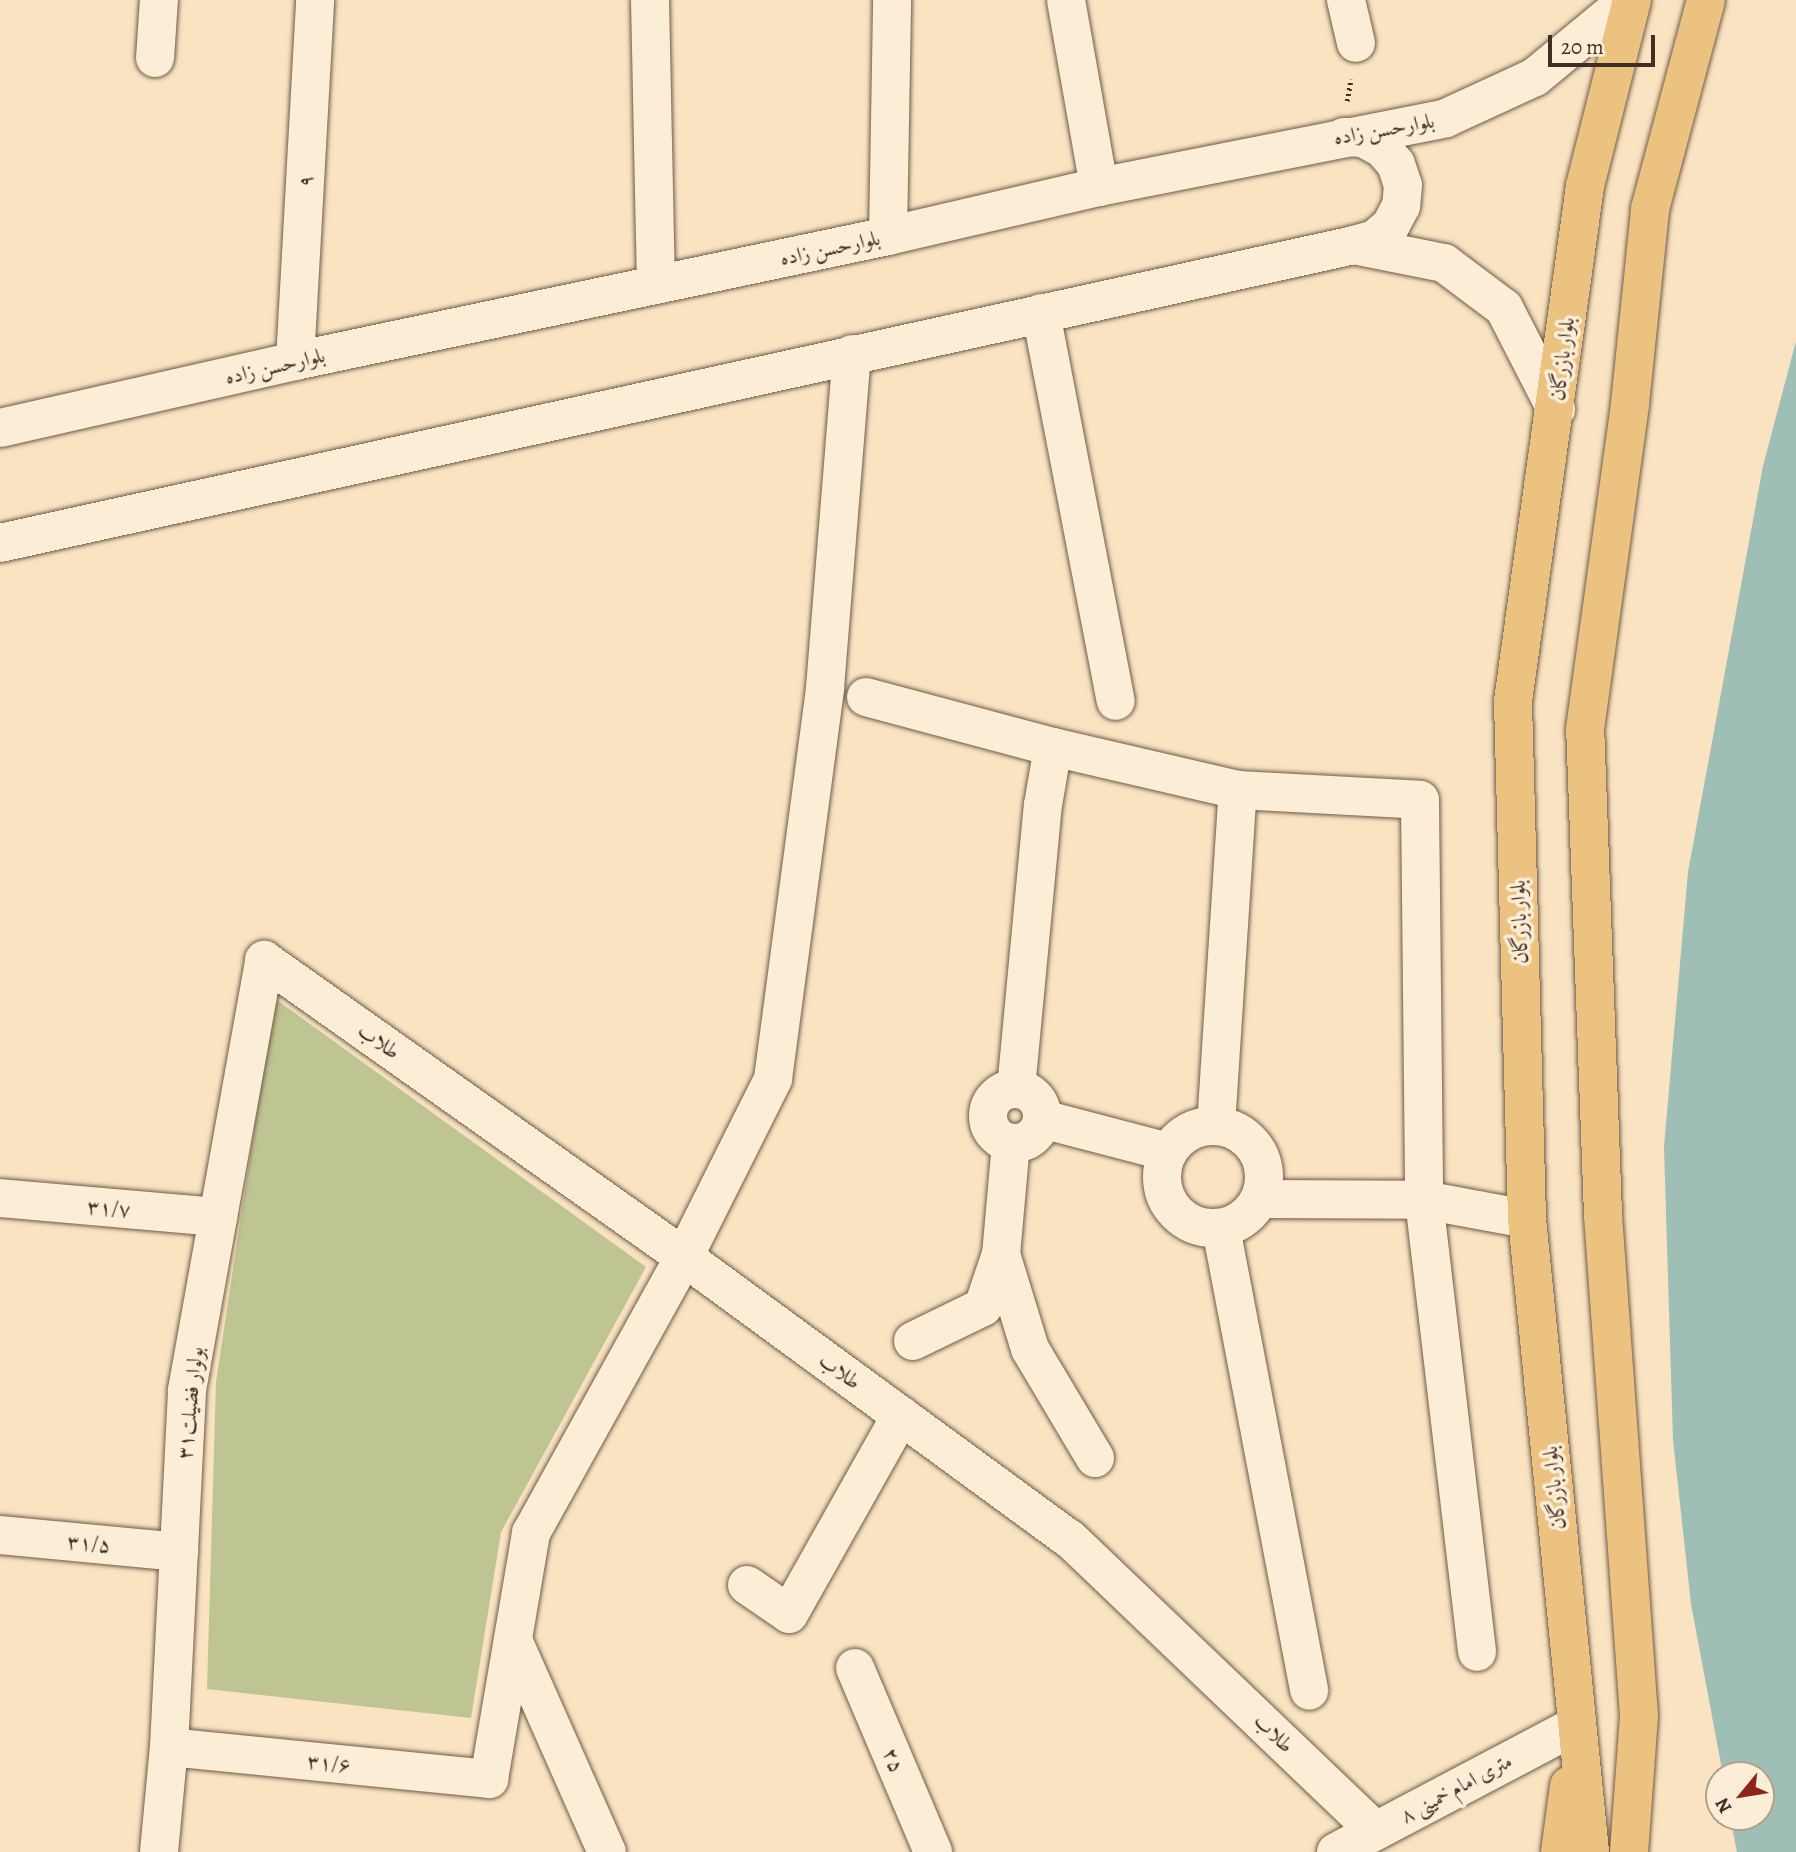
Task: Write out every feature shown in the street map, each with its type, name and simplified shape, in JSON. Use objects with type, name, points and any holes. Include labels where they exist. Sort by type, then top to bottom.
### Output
[{"type":"main road","name":"بلوار بازرگان","points":[[1590,1852],[1527,1219],[1513,701],[1556,409],[1585,186],[1630,0]]},
{"type":"main road","points":[[1647,1852],[1603,1215],[1585,729],[1630,404],[1650,209],[1706,0]]},
{"type":"main road","points":[[1629,1852],[1639,1716]]},
{"type":"main road","points":[[1560,1852],[1577,1725]]},
{"type":"street","points":[[155,58],[159,0]]},
{"type":"street","name":"۹","points":[[295,361],[315,0]]},
{"type":"street","points":[[650,0],[656,284]]},
{"type":"street","points":[[888,236],[892,0]]},
{"type":"street","points":[[1066,0],[1099,187]]},
{"type":"street","points":[[1346,0],[1356,43]]},
{"type":"street","name":"بلوارحسن زاده","points":[[0,428],[295,361],[888,236],[1099,187],[1342,136],[1446,118],[1535,77],[1630,0]]},
{"type":"street","points":[[0,542],[1375,239],[1391,225],[1401,206],[1402,185],[1396,164],[1382,148],[1363,138],[1342,136]]},
{"type":"street","points":[[1354,245],[1444,263],[1504,308],[1556,409]]},
{"type":"street","points":[[1041,313],[1116,701]]},
{"type":"street","points":[[607,1852],[513,1640],[531,1533],[684,1258],[773,1079],[825,688],[852,354]]},
{"type":"street","points":[[866,697],[1053,747],[1238,790],[1420,800],[1424,1199],[1477,1653]]},
{"type":"street","points":[[1011,734],[1042,805]]},
{"type":"street","points":[[1016,1089],[1042,805],[1053,747]]},
{"type":"street","points":[[1216,1126],[1238,790]]},
{"type":"street","name":"طلاب","points":[[264,960],[684,1258],[1070,1539],[1375,1830]]},
{"type":"street","name":"بولوار فضیلت۳۱","points":[[159,1852],[169,1747],[187,1390],[264,960]]},
{"type":"street","points":[[1016,1089],[1025,1091],[1038,1102],[1042,1119],[1035,1135],[1028,1140],[1011,1143],[995,1134],[988,1118],[989,1109],[999,1094],[1016,1089]]},
{"type":"street","points":[[1042,1119],[1168,1152]]},
{"type":"street","points":[[1216,1126],[1240,1134],[1258,1150],[1264,1166],[1265,1183],[1260,1199],[1251,1213],[1237,1223],[1222,1228],[1205,1228],[1189,1223],[1176,1213],[1162,1184],[1168,1152],[1189,1132],[1216,1126]]},
{"type":"street","points":[[913,1341],[983,1307],[1001,1254],[1011,1143]]},
{"type":"street","name":"۳۱/۷","points":[[0,1198],[218,1217]]},
{"type":"street","points":[[1260,1199],[1424,1199],[1527,1219]]},
{"type":"street","points":[[1222,1228],[1309,1690]]},
{"type":"street","points":[[1001,1254],[1030,1349],[1095,1458]]},
{"type":"street","points":[[983,1307],[1030,1349]]},
{"type":"street","points":[[747,1584],[789,1614],[901,1415]]},
{"type":"street","name":"۳۱/۵","points":[[0,1535],[179,1552]]},
{"type":"street","name":"۳۱/۶","points":[[169,1747],[489,1779],[513,1640]]},
{"type":"street","name":"۲۵","points":[[855,1668],[933,1852]]},
{"type":"street","name":"۸ متری امام خمینی","points":[[1336,1852],[1577,1725]]},
{"type":"path","points":[[1342,136],[1356,43]]},
{"type":"green space","points":[[274,998],[646,1267],[501,1532],[471,1718],[207,1689],[216,1382]]},
{"type":"water","points":[[1796,341],[1796,1852],[1737,1852],[1733,1831],[1775,1831],[1775,1761],[1720,1761],[1691,1604],[1673,1440],[1664,1147],[1688,872],[1763,466]]}]
